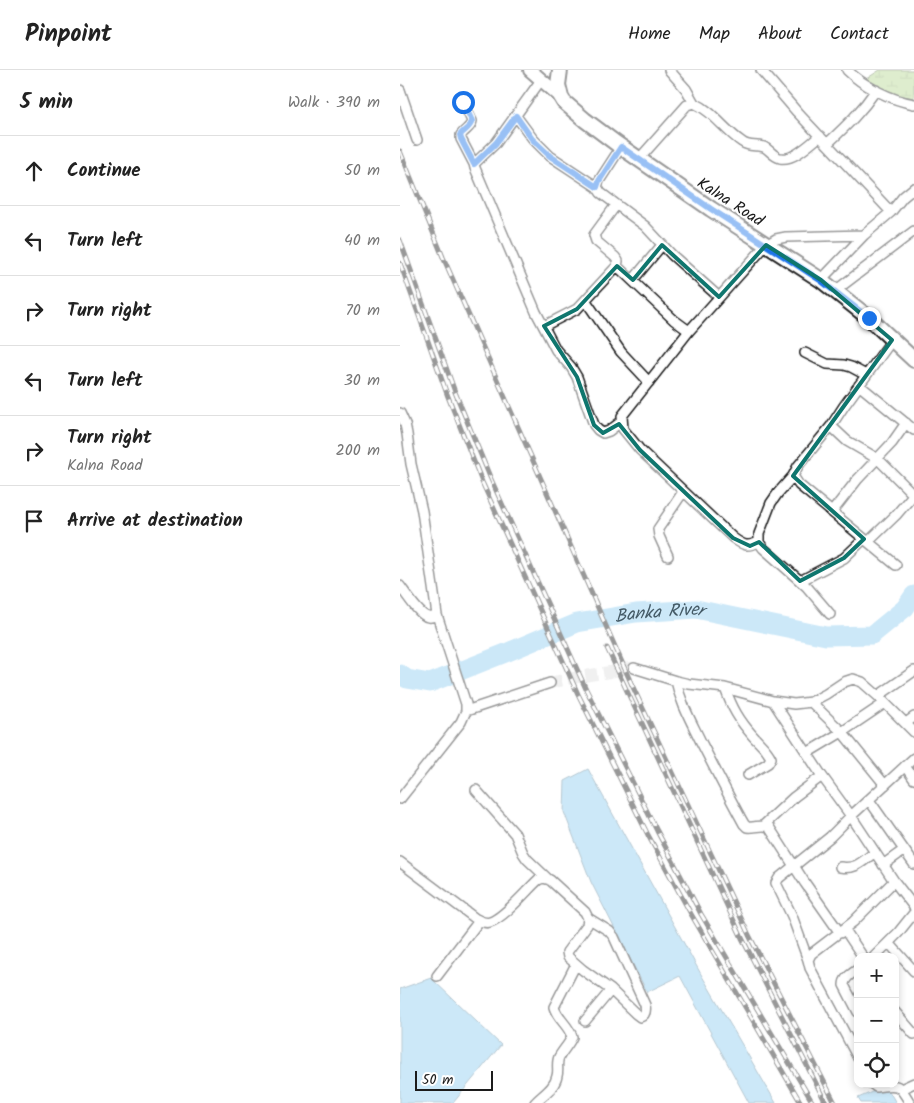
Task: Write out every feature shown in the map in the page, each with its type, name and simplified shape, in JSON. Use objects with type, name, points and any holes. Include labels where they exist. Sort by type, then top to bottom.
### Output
[{"type":"main road","points":[[560,70],[558,85],[560,97]]},
{"type":"main road","name":"Kalna Road","points":[[560,97],[585,120],[621,147],[835,291],[869,318],[914,360]]},
{"type":"street","name":"Kalna Road","points":[[530,70],[560,97]]},
{"type":"street","points":[[670,70],[686,89],[694,103],[703,107],[741,142],[750,146],[758,145],[782,158],[792,157],[820,136]]},
{"type":"street","points":[[762,70],[797,112],[891,212]]},
{"type":"street","points":[[846,70],[884,95],[914,104]]},
{"type":"street","points":[[474,164],[496,143],[541,80]]},
{"type":"street","points":[[400,90],[416,140]]},
{"type":"street","points":[[827,144],[851,122],[876,90]]},
{"type":"street","points":[[463,102],[472,121],[469,128],[460,135],[461,139],[474,164],[511,254],[544,326],[556,350],[577,377],[594,425],[598,430],[603,433],[609,431],[622,421]]},
{"type":"street","points":[[639,159],[687,106],[694,103]]},
{"type":"street","points":[[516,116],[532,139],[550,156],[597,187],[601,193],[645,226],[672,255],[718,297]]},
{"type":"street","points":[[597,187],[621,147]]},
{"type":"street","points":[[820,280],[914,188]]},
{"type":"street","points":[[544,326],[573,312],[586,301],[616,266],[618,261],[615,257],[594,238],[594,235],[616,205]]},
{"type":"street","points":[[835,291],[914,231]]},
{"type":"street","points":[[759,542],[750,546],[742,545],[733,538],[640,450],[623,429],[622,416],[689,331],[766,245],[776,238],[864,235]]},
{"type":"street","points":[[633,280],[662,245]]},
{"type":"street","points":[[616,266],[674,320],[689,331]]},
{"type":"street","points":[[586,301],[621,352],[649,382]]},
{"type":"street","points":[[830,614],[800,582],[763,548],[759,542],[759,534],[778,493],[831,426],[892,340]]},
{"type":"street","points":[[805,353],[827,364],[844,365],[866,375]]},
{"type":"street","points":[[859,384],[914,430]]},
{"type":"street","points":[[400,414],[408,434],[411,464],[422,511],[437,615],[466,707],[461,722],[400,799]]},
{"type":"street","points":[[832,512],[857,480],[900,434],[906,424]]},
{"type":"street","points":[[800,582],[844,558],[896,515],[914,495],[878,459],[847,442],[831,426]]},
{"type":"street","points":[[793,476],[799,485],[896,565]]},
{"type":"street","points":[[668,556],[658,529],[683,492]]},
{"type":"street","points":[[400,586],[422,614],[427,617],[437,615]]},
{"type":"street","points":[[634,668],[676,681],[725,688],[773,701],[794,704],[811,702],[844,682],[853,679],[862,682],[882,699],[914,732]]},
{"type":"street","points":[[807,753],[842,732],[914,671]]},
{"type":"street","points":[[676,681],[680,698],[719,780],[747,827],[754,828],[764,825],[794,797],[822,776]]},
{"type":"street","points":[[466,707],[550,683]]},
{"type":"street","points":[[725,688],[736,716],[769,753],[771,758],[768,763],[748,775]]},
{"type":"street","points":[[773,701],[822,776],[914,907]]},
{"type":"street","points":[[811,702],[842,732],[885,785]]},
{"type":"street","points":[[906,723],[914,717]]},
{"type":"street","points":[[854,1050],[810,968],[792,916],[776,884],[779,878],[830,837],[914,758]]},
{"type":"street","points":[[905,766],[914,779]]},
{"type":"street","points":[[476,790],[515,834],[527,859],[585,912],[588,918],[609,931],[614,937],[645,1005],[645,1014],[640,1017],[610,990],[568,957],[567,952],[586,925],[588,918]]},
{"type":"street","points":[[869,800],[914,864]]},
{"type":"street","points":[[764,825],[772,831],[794,866],[860,953]]},
{"type":"street","points":[[883,865],[904,850]]},
{"type":"street","points":[[840,867],[855,867],[875,852]]},
{"type":"street","points":[[400,862],[484,923],[492,922],[503,914],[538,880],[544,878],[550,880]]},
{"type":"street","points":[[808,960],[812,954],[842,931],[894,881]]},
{"type":"street","points":[[878,953],[914,913]]},
{"type":"street","points":[[437,976],[479,920]]},
{"type":"street","points":[[889,943],[914,971]]},
{"type":"street","points":[[538,1102],[555,1083],[558,1076],[560,1055],[572,1037],[570,1030],[556,1013],[554,1007],[576,964]]},
{"type":"street","points":[[854,972],[846,977],[844,981],[844,985],[854,1004]]},
{"type":"street","points":[[585,1021],[610,990]]},
{"type":"street","points":[[899,1017],[914,1034]]},
{"type":"street","points":[[899,1084],[914,1083]]},
{"type":"street","points":[[899,1086],[910,1103]]},
{"type":"highlighted area","points":[[662,245],[719,297],[766,245],[821,280],[892,340],[793,476],[864,539],[844,558],[800,581],[759,542],[750,546],[733,538],[640,450],[619,424],[603,433],[594,425],[577,377],[544,326],[577,309],[617,266],[633,280]]},
{"type":"green space","points":[[880,70],[914,70],[914,98],[889,93],[866,79]]},
{"type":"water","points":[[588,769],[702,976],[776,1103],[749,1103],[680,976],[647,992],[591,882],[564,812],[565,781]]},
{"type":"water","points":[[431,978],[501,1045],[453,1103],[400,1103],[400,989]]},
{"type":"water","points":[[881,1088],[887,1088],[896,1103],[861,1103],[858,1098]]},
{"type":"waterway","name":"Banka River","points":[[400,674],[407,679],[430,683],[577,623],[636,613],[696,609],[826,636],[872,635],[905,608],[914,595]]},
{"type":"tunnel","points":[[550,683],[634,668]]},
{"type":"railway","points":[[400,151],[443,257],[632,685],[749,935],[835,1103]]},
{"type":"railway","points":[[400,240],[455,392],[490,477],[586,689],[701,914],[813,1103]]},
{"type":"railway","points":[[400,263],[447,394],[482,482],[578,694],[648,835],[691,914],[801,1103]]},
{"type":"railway","points":[[607,648],[742,938],[826,1103]]},
{"type":"route","points":[[463,102],[472,121],[469,128],[460,135],[474,164],[496,143],[516,116],[532,139],[550,156],[597,187],[621,147],[711,209],[820,280],[869,318]]}]
